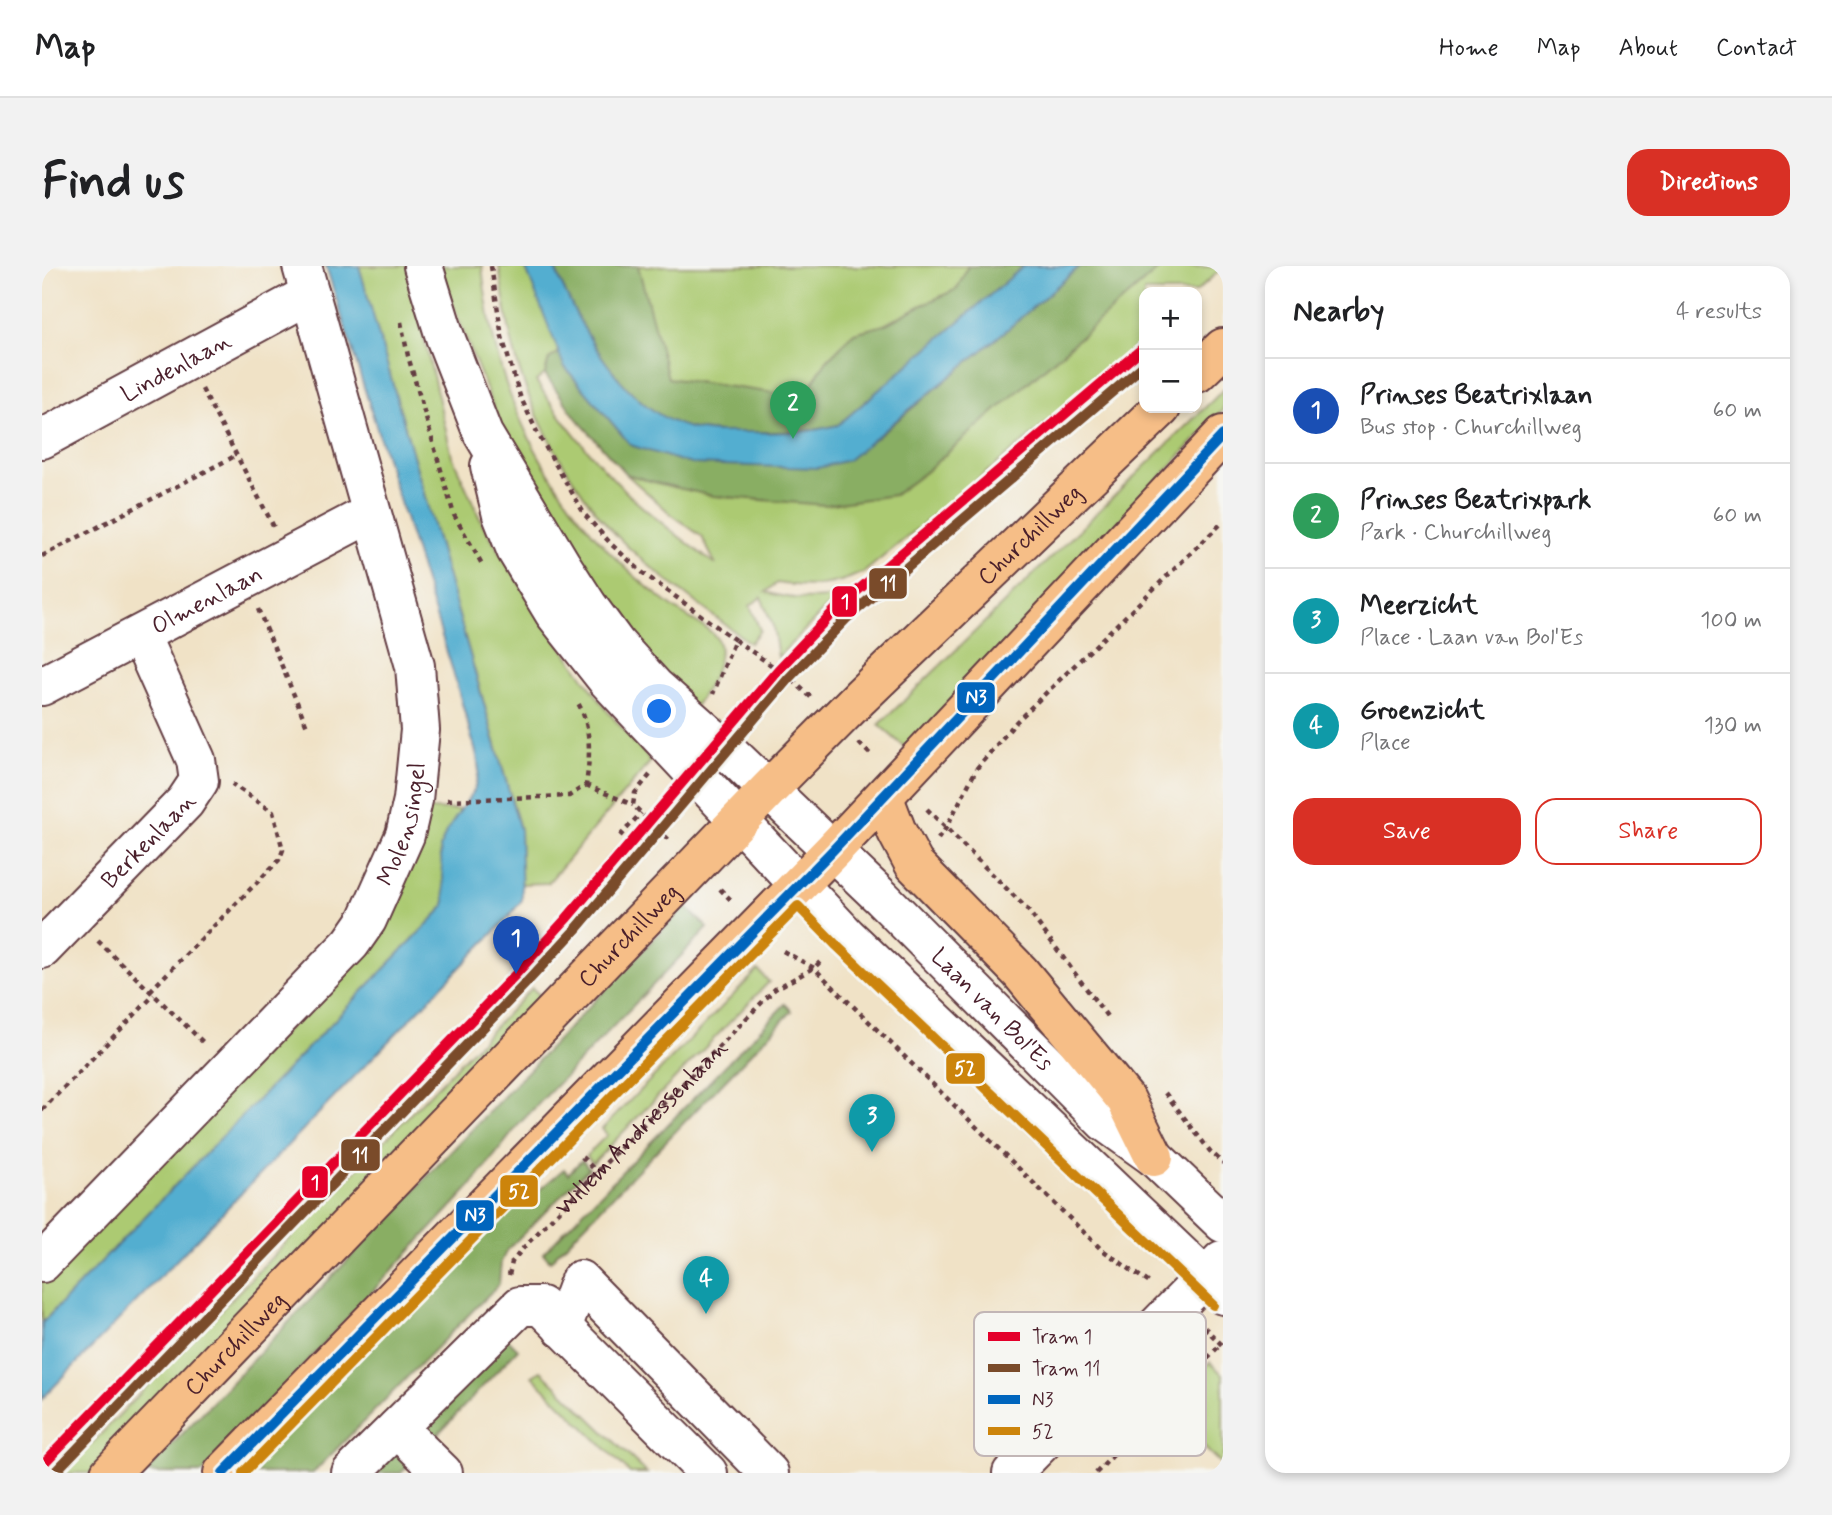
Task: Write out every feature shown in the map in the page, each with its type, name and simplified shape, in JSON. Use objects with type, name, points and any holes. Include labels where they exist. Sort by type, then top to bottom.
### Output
[{"type":"main road","points":[[1202,368],[1223,348]]},
{"type":"main road","name":"Churchillweg","points":[[110,1473],[768,790],[860,697],[1156,413]]},
{"type":"main road","points":[[223,1473],[884,798],[1223,435]]},
{"type":"main road","points":[[884,798],[897,832],[914,864],[1020,972],[1126,1100],[1154,1157]]},
{"type":"street","points":[[423,266],[445,337],[484,434]]},
{"type":"street","name":"Lindenlaan","points":[[42,439],[187,361],[306,280]]},
{"type":"street","name":"Molensingel","points":[[42,1263],[352,943],[367,920],[405,835],[413,800],[419,730],[415,666],[306,280]]},
{"type":"street","name":"Laan van Bol'Es","points":[[484,434],[588,606],[616,645],[655,687],[833,850],[1105,1122],[1154,1157],[1223,1223]]},
{"type":"street","name":"Laan van Bol'Es","points":[[484,434],[497,497],[516,550],[566,631],[607,680],[847,936],[1208,1283]]},
{"type":"street","name":"Olmenlaan","points":[[42,686],[371,513]]},
{"type":"street","name":"Berkenlaan","points":[[42,949],[185,802],[199,780],[197,760],[140,635]]},
{"type":"street","points":[[562,1328],[580,1280],[769,1473]]},
{"type":"street","points":[[1178,1312],[1208,1283]]},
{"type":"street","points":[[351,1473],[520,1306],[541,1306],[708,1473]]},
{"type":"street","points":[[397,1428],[443,1473]]},
{"type":"street","points":[[1012,1473],[1030,1456]]},
{"type":"path","points":[[187,361],[289,556]]},
{"type":"path","points":[[42,556],[237,455]]},
{"type":"path","points":[[1114,1027],[1027,909],[946,828],[977,768],[1017,721],[1223,522]]},
{"type":"path","points":[[246,579],[307,726]]},
{"type":"path","points":[[42,1110],[279,860],[283,850],[273,812],[222,778],[197,766]]},
{"type":"path","points":[[586,785],[633,805]]},
{"type":"path","points":[[444,800],[529,798]]},
{"type":"path","points":[[620,836],[641,813]]},
{"type":"path","points":[[73,917],[231,1069]]},
{"type":"path","name":"Willem Andriessenlaan","points":[[520,1306],[503,1290],[512,1262],[524,1247],[775,989],[814,968],[1101,1249],[1208,1283]]},
{"type":"path","points":[[1162,1090],[1210,1151],[1223,1163]]},
{"type":"path","points":[[581,1156],[597,1172]]},
{"type":"path","points":[[1206,1361],[1222,1345],[1208,1283]]},
{"type":"path","points":[[1096,1473],[1113,1456]]},
{"type":"green space","points":[[359,266],[407,266],[452,456],[481,521],[540,616],[608,712],[651,761],[548,883],[521,884],[520,829]]},
{"type":"green space","points":[[439,266],[482,266],[490,324],[505,381],[540,458],[572,507],[634,576],[674,608],[709,630],[717,639],[720,647],[717,666],[692,711],[627,645],[503,431]]},
{"type":"green space","points":[[499,266],[525,266],[560,352],[549,359],[545,374],[536,381],[591,454],[628,494],[716,565],[702,537],[626,474],[673,487],[551,266],[1136,266],[924,473],[1162,266],[1223,267],[1201,287],[1139,287],[1139,344],[862,574],[820,585],[777,583],[766,592],[802,599],[837,597],[778,657],[773,626],[761,597],[750,606],[760,630],[750,643],[642,560],[592,506],[559,456],[532,402],[521,376],[505,308]]},
{"type":"green space","points":[[554,266],[638,266],[668,378],[803,397],[827,360],[854,333],[884,325],[957,289],[968,266],[1024,266],[838,425],[793,432],[734,432],[690,428],[666,419],[644,404],[624,385],[590,339]]},
{"type":"green space","points":[[1080,266],[1162,266],[924,473],[894,495],[825,505],[713,496],[626,474],[577,419],[545,374],[549,359],[560,352],[564,366],[633,446],[876,438]]},
{"type":"green space","points":[[1223,390],[1223,410],[907,749],[879,725],[1202,413]]},
{"type":"green space","points":[[425,809],[462,810],[440,848],[445,906],[42,1323],[42,1279],[378,937]]},
{"type":"green space","points":[[685,906],[708,928],[520,1123],[470,1187],[216,1459],[202,1473],[145,1473]]},
{"type":"green space","points":[[758,970],[769,982],[593,1163],[586,1156],[607,1135],[602,1129]]},
{"type":"green space","points":[[532,988],[548,1003],[514,1037],[505,1027],[496,1036],[505,1047],[91,1473],[63,1473]]},
{"type":"green space","points":[[785,1004],[792,1011],[550,1261],[543,1253]]},
{"type":"green space","points":[[582,1160],[589,1168],[507,1250],[501,1262],[499,1284],[313,1473],[243,1473],[497,1218],[532,1196],[564,1169],[568,1174]]},
{"type":"green space","points":[[487,1318],[518,1349],[401,1473],[339,1473]]},
{"type":"green space","points":[[1210,1362],[1223,1375],[1223,1466],[1206,1449],[1206,1366]]},
{"type":"green space","points":[[541,1371],[647,1473],[630,1473],[532,1376]]},
{"type":"water","points":[[326,266],[359,266],[520,830],[522,900],[507,919],[42,1399],[42,1323],[445,906],[440,848],[446,832],[474,790],[479,771],[451,665]]},
{"type":"water","points":[[525,266],[554,266],[576,314],[606,363],[644,404],[666,419],[704,431],[771,432],[805,431],[838,425],[1024,266],[1080,266],[848,460],[818,468],[691,464],[633,446],[564,366]]},
{"type":"tram line","name":"1","points":[[42,1465],[516,974],[778,670],[836,609],[1140,350]]},
{"type":"tram line","name":"11","points":[[54,1473],[526,983],[577,928],[788,679],[846,619],[1139,369]]},
{"type":"transit line","name":"N3","points":[[223,1473],[833,850],[1223,435]]},
{"type":"transit line","name":"52","points":[[243,1473],[798,906],[1213,1305]]},
{"type":"place","name":"Prinses Beatrixpark","points":[[793,439]]},
{"type":"place","name":"Prinses Beatrixlaan","points":[[516,974]]},
{"type":"place","name":"Meerzicht","points":[[872,1152]]},
{"type":"place","name":"Groenzicht","points":[[706,1314]]}]
